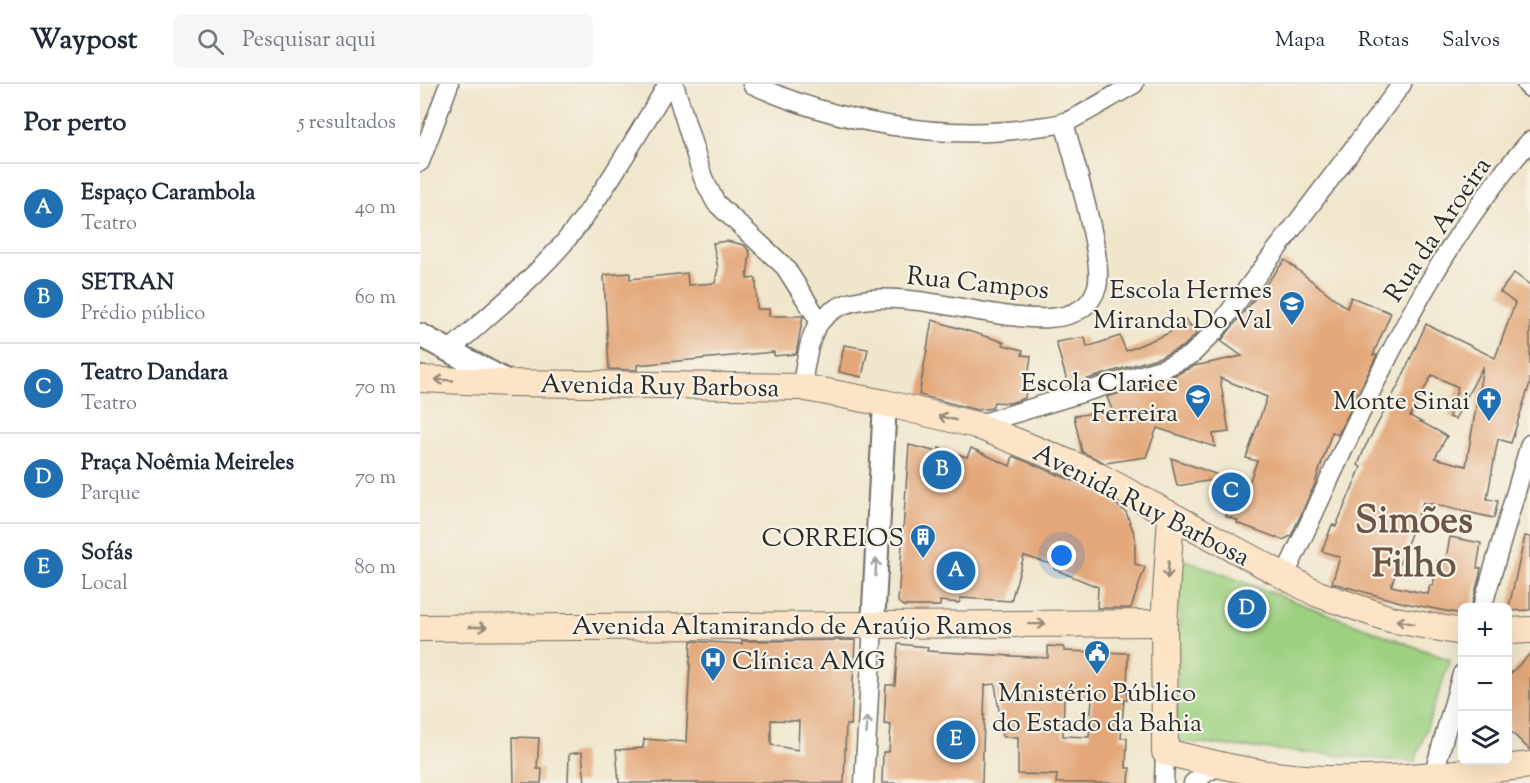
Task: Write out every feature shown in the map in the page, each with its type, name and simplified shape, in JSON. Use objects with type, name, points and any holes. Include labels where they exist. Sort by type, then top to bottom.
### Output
[{"type":"main road","name":"Avenida Ruy Barbosa","points":[[420,379],[510,383],[801,387],[885,403],[976,425],[1089,471],[1318,594],[1355,609],[1390,619],[1458,631]]},
{"type":"main road","points":[[1172,517],[1164,622],[1164,752],[1250,772],[1304,778],[1359,780],[1433,776],[1530,765]]},
{"type":"main road","name":"Avenida Altamirando de Araújo Ramos","points":[[420,628],[1164,622]]},
{"type":"main road","points":[[1512,631],[1530,630]]},
{"type":"street","points":[[420,162],[449,84]]},
{"type":"street","points":[[450,350],[522,286],[562,244],[612,175],[668,84]]},
{"type":"street","points":[[674,84],[703,178],[716,202],[785,267],[820,322],[813,336],[801,387]]},
{"type":"street","points":[[752,84],[810,107],[935,132],[1002,132],[1064,122],[1134,84]]},
{"type":"street","points":[[976,425],[1164,368],[1191,355],[1215,332],[1402,84]]},
{"type":"street","points":[[1526,84],[1530,88]]},
{"type":"street","name":"Rua Campos","points":[[820,322],[846,302],[870,297],[1006,315],[1054,318],[1073,314],[1087,304],[1097,287],[1098,272],[1095,249],[1064,122]]},
{"type":"street","name":"Rua da Aroeira","points":[[1284,577],[1407,319],[1434,269],[1471,213],[1530,141]]},
{"type":"street","points":[[420,334],[510,383]]},
{"type":"street","points":[[864,783],[885,403]]},
{"type":"street","points":[[1483,603],[1530,444]]},
{"type":"street","points":[[1433,776],[1458,688]]},
{"type":"street","points":[[1164,752],[1164,783]]},
{"type":"street","points":[[1193,783],[1221,765]]},
{"type":"green space","points":[[1180,558],[1450,660],[1415,762],[1176,741]]},
{"type":"building","points":[[727,241],[744,245],[750,252],[747,279],[756,278],[757,309],[769,309],[769,316],[803,316],[796,354],[774,356],[774,352],[637,365],[637,370],[609,369],[604,275],[630,273],[630,279],[687,273],[688,285],[715,283],[718,268],[713,243]]},
{"type":"building","points":[[1285,260],[1347,308],[1351,297],[1391,313],[1373,355],[1377,355],[1338,435],[1332,432],[1314,486],[1291,536],[1283,540],[1237,523],[1238,521],[1226,516],[1237,482],[1248,486],[1257,461],[1246,458],[1267,397],[1220,378],[1229,432],[1213,434],[1215,447],[1157,428],[1146,457],[1105,463],[1082,452],[1074,416],[1112,410],[1107,397],[1167,379],[1194,366],[1242,356],[1221,341]]},
{"type":"building","points":[[1514,273],[1530,285],[1530,383],[1511,443],[1498,439],[1487,499],[1498,501],[1494,518],[1423,502],[1391,586],[1428,594],[1430,585],[1433,586],[1437,561],[1445,563],[1450,537],[1481,543],[1477,568],[1481,568],[1472,603],[1458,603],[1458,613],[1404,603],[1332,583],[1340,557],[1322,551],[1332,525],[1336,526],[1361,467],[1358,465],[1365,447],[1400,382],[1426,324],[1495,358],[1515,303],[1500,292]],"holes":[[[1483,366],[1466,466],[1435,458],[1447,436],[1410,416],[1432,375],[1458,387],[1449,417],[1455,419]]]},
{"type":"building","points":[[1185,319],[1197,333],[1184,346],[1160,357],[1068,385],[1056,342],[1085,337],[1087,347],[1120,336],[1126,351],[1169,333]]},
{"type":"building","points":[[932,320],[1004,342],[1003,345],[1023,350],[1022,355],[1031,356],[1025,398],[1010,403],[994,402],[992,408],[977,410],[919,395]]},
{"type":"building","points":[[844,345],[868,349],[862,377],[839,372]]},
{"type":"building","points":[[909,445],[938,452],[939,448],[967,457],[971,448],[1010,466],[1013,456],[1083,485],[1107,498],[1126,512],[1135,536],[1135,564],[1145,567],[1131,608],[1097,608],[1098,587],[1054,569],[1055,565],[1024,556],[1011,601],[961,598],[959,603],[940,601],[940,606],[903,606],[898,602]]},
{"type":"building","points":[[1171,458],[1226,478],[1177,486]]},
{"type":"building","points":[[1525,536],[1530,537],[1530,610],[1512,611],[1512,603],[1510,603]]},
{"type":"building","points":[[855,640],[851,725],[846,725],[844,783],[619,783],[616,750],[643,748],[644,739],[686,742],[691,641],[742,644],[742,641]],"holes":[[[771,720],[799,721],[798,750],[771,745]]]},
{"type":"building","points":[[898,644],[928,647],[927,651],[1048,658],[1048,646],[1064,647],[1064,651],[1128,653],[1127,700],[1124,700],[1121,738],[1127,738],[1126,768],[1130,768],[1129,783],[1056,783],[1057,775],[1018,774],[1018,737],[1003,737],[995,684],[985,685],[982,783],[882,783],[883,752],[889,752],[891,725],[884,724],[886,685],[895,685]],"holes":[[[1064,698],[1092,699],[1089,737],[1063,736]]]},
{"type":"building","points":[[1530,654],[1530,750],[1512,733],[1512,672]]},
{"type":"building","points":[[513,737],[539,738],[537,769],[542,769],[541,783],[514,783]]},
{"type":"building","points":[[582,752],[585,783],[568,783],[569,754]]},
{"type":"place","name":"Escola Hermes Miranda Do Val","points":[[1292,327]]},
{"type":"place","name":"Escola Clarice Ferreira","points":[[1198,420]]},
{"type":"place","name":"Monte Sinai","points":[[1489,423]]},
{"type":"place","name":"SETRAN","points":[[942,470]]},
{"type":"place","name":"Teatro Dandara","points":[[1231,492]]},
{"type":"place","name":"CORREIOS","points":[[923,560]]},
{"type":"place","name":"Espaço Carambola","points":[[956,571]]},
{"type":"place","name":"Praça Noêmia Meireles","points":[[1247,609]]},
{"type":"place","name":"Mnistério Público do Estado da Bahia","points":[[1097,676]]},
{"type":"place","name":"Clínica AMG","points":[[713,683]]},
{"type":"place","name":"Sofás","points":[[956,740]]},
{"type":"district","name":"Simões Filho","points":[[1414,541]]}]
